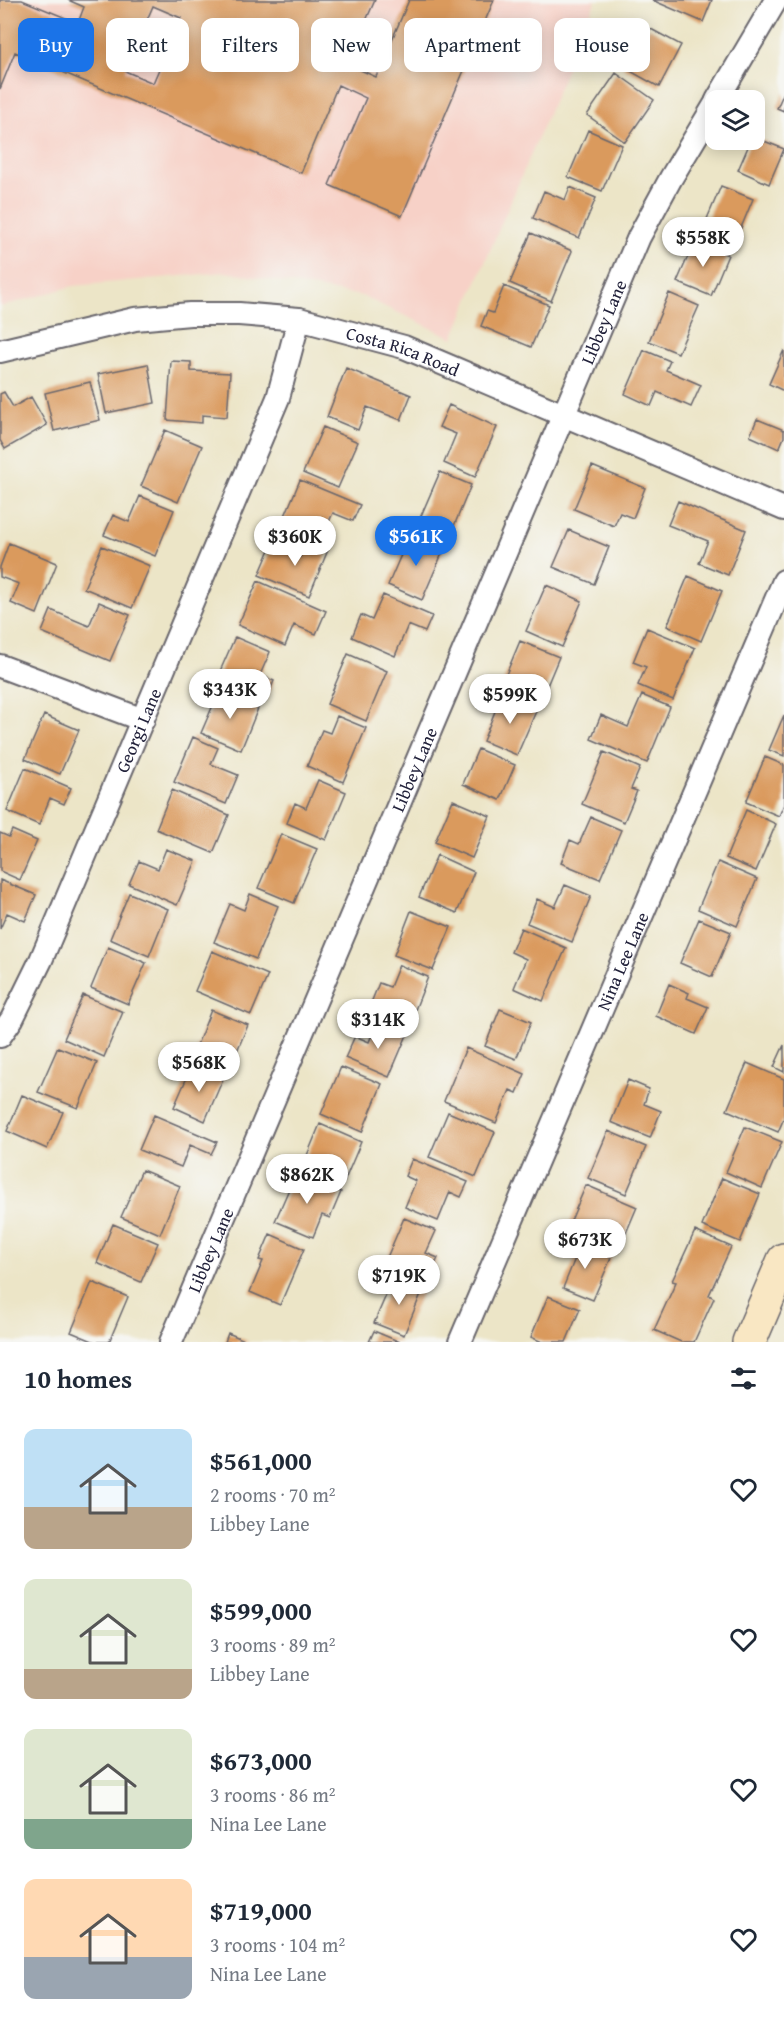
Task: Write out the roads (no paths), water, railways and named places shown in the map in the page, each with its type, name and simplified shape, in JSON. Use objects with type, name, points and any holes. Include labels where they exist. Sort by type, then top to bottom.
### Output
[{"type":"main road","points":[[749,1342],[784,1260]]},
{"type":"street","name":"Libbey Lane","points":[[723,90],[776,0]]},
{"type":"street","name":"Libbey Lane","points":[[171,1342],[639,237],[705,121]]},
{"type":"street","name":"Costa Rica Road","points":[[0,351],[135,319],[190,314],[239,314],[298,319],[404,347],[784,509]]},
{"type":"street","name":"Georgi Lane","points":[[0,1036],[12,1019],[41,960],[278,398],[298,319]]},
{"type":"street","name":"Nina Lee Lane","points":[[460,1342],[784,581]]},
{"type":"street","points":[[0,666],[142,720]]}]
